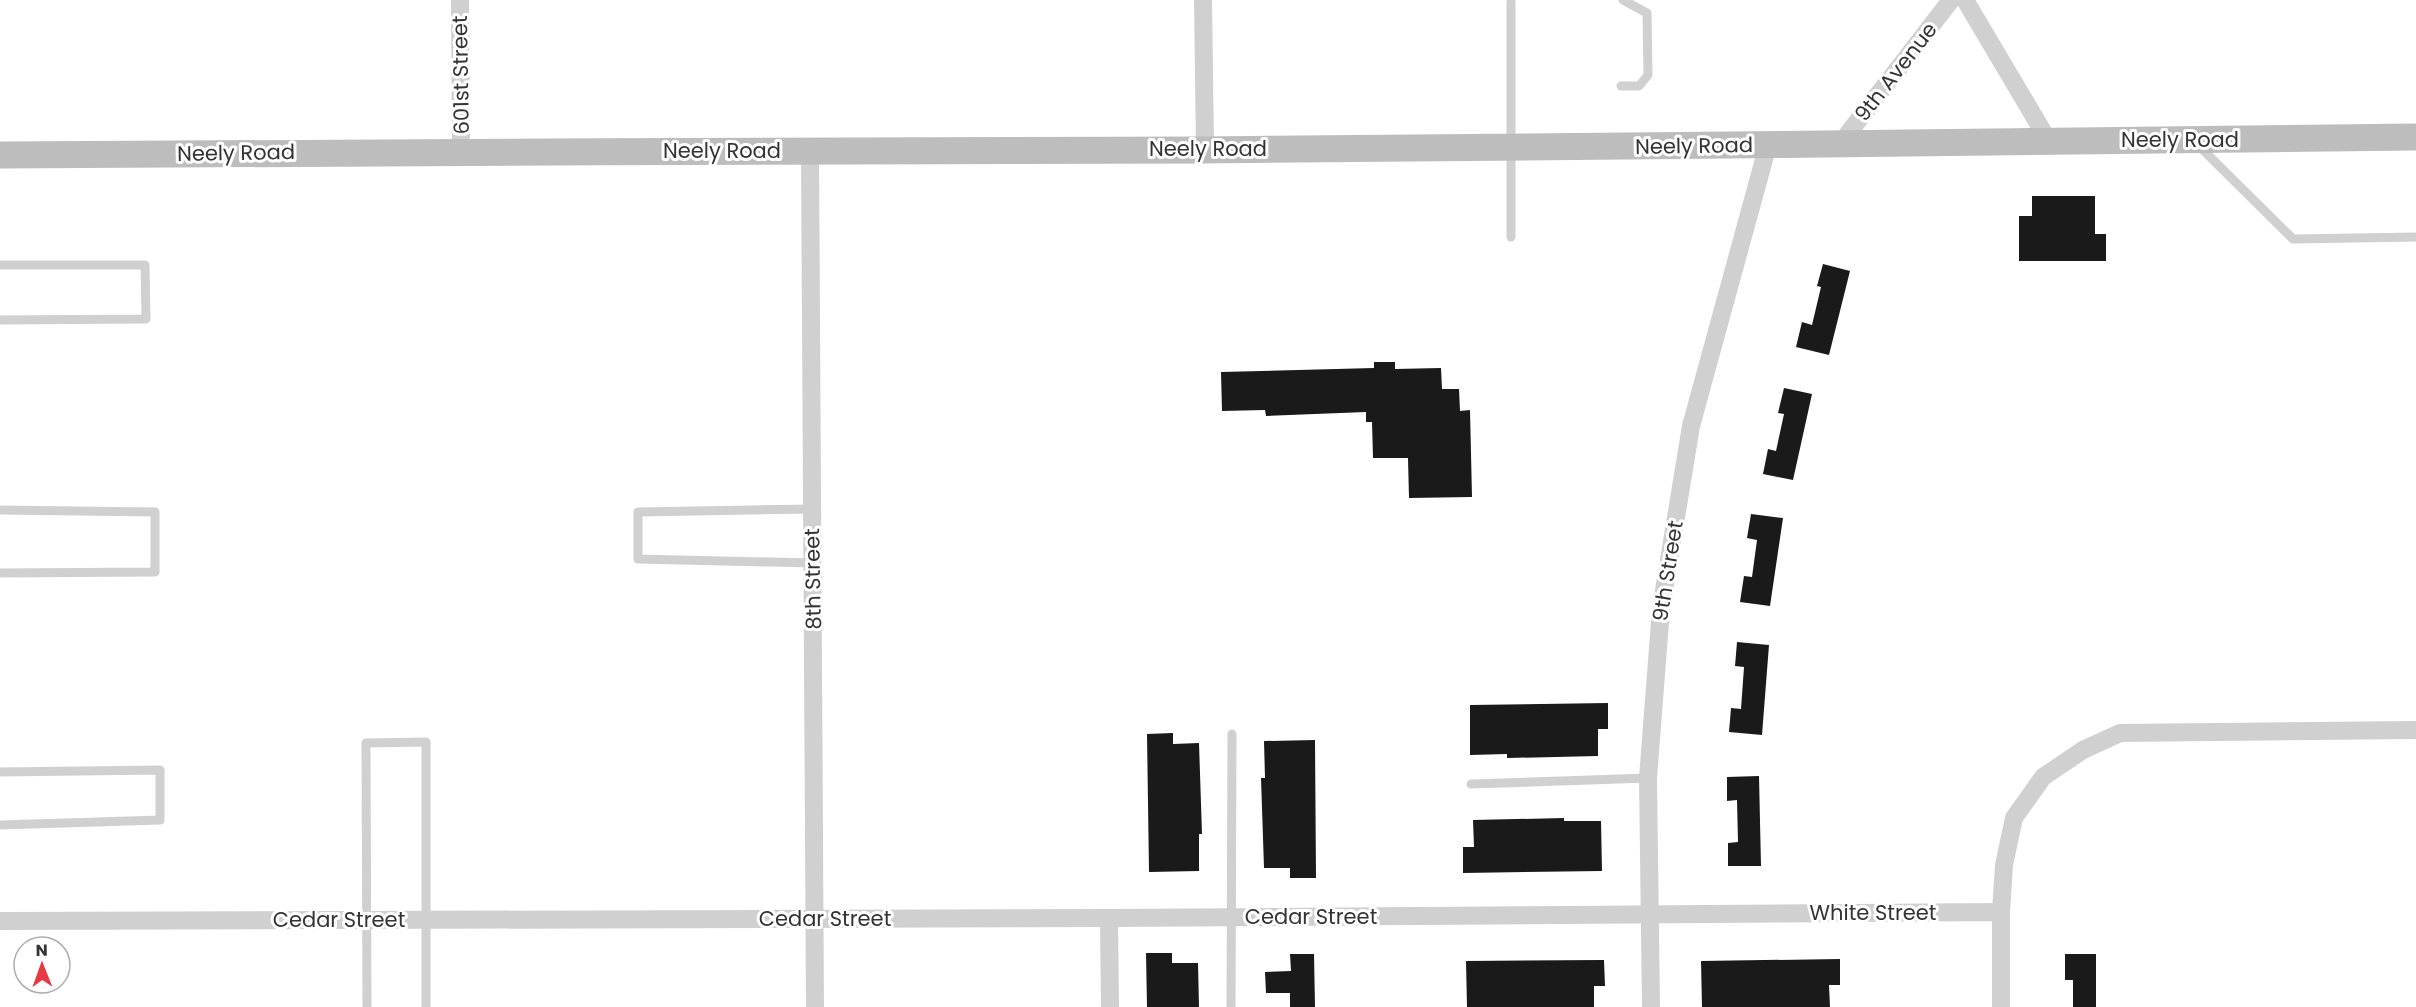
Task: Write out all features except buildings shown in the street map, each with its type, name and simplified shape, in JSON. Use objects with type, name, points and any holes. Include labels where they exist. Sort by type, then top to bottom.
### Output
[{"type":"street","name":"601st Street","points":[[460,0],[461,151]]},
{"type":"street","points":[[1203,0],[1205,150]]},
{"type":"street","name":"9th Avenue","points":[[1840,144],[1951,0]]},
{"type":"street","points":[[1965,0],[2048,140]]},
{"type":"street","name":"Neely Road","points":[[0,155],[461,151],[1205,150],[2416,137]]},
{"type":"street","name":"9th Street","points":[[1651,1007],[1648,778],[1661,609],[1691,426],[1768,145]]},
{"type":"street","name":"8th Street","points":[[810,152],[815,1007]]},
{"type":"street","points":[[2001,1007],[2001,912],[2004,865],[2013,818],[2043,777],[2083,750],[2120,733],[2416,730]]},
{"type":"street","name":"White Street","points":[[1650,914],[2001,912]]},
{"type":"street","name":"Cedar Street","points":[[0,921],[1650,914]]},
{"type":"street","points":[[1109,918],[1110,1007]]},
{"type":"lane","points":[[1621,86],[1639,86],[1648,75],[1647,13],[1623,0]]},
{"type":"lane","points":[[1511,2],[1511,237]]},
{"type":"lane","points":[[2193,140],[2293,239],[2416,237]]},
{"type":"lane","points":[[0,265],[145,266],[146,319],[0,320]]},
{"type":"lane","points":[[812,509],[638,512],[638,559],[813,562]]},
{"type":"lane","points":[[0,510],[155,512],[155,572],[0,573]]},
{"type":"lane","points":[[1231,1007],[1232,735]]},
{"type":"lane","points":[[367,1007],[366,742],[426,742],[426,1007]]},
{"type":"lane","points":[[0,772],[160,770],[160,820],[0,825]]},
{"type":"lane","points":[[1470,784],[1648,778]]}]
